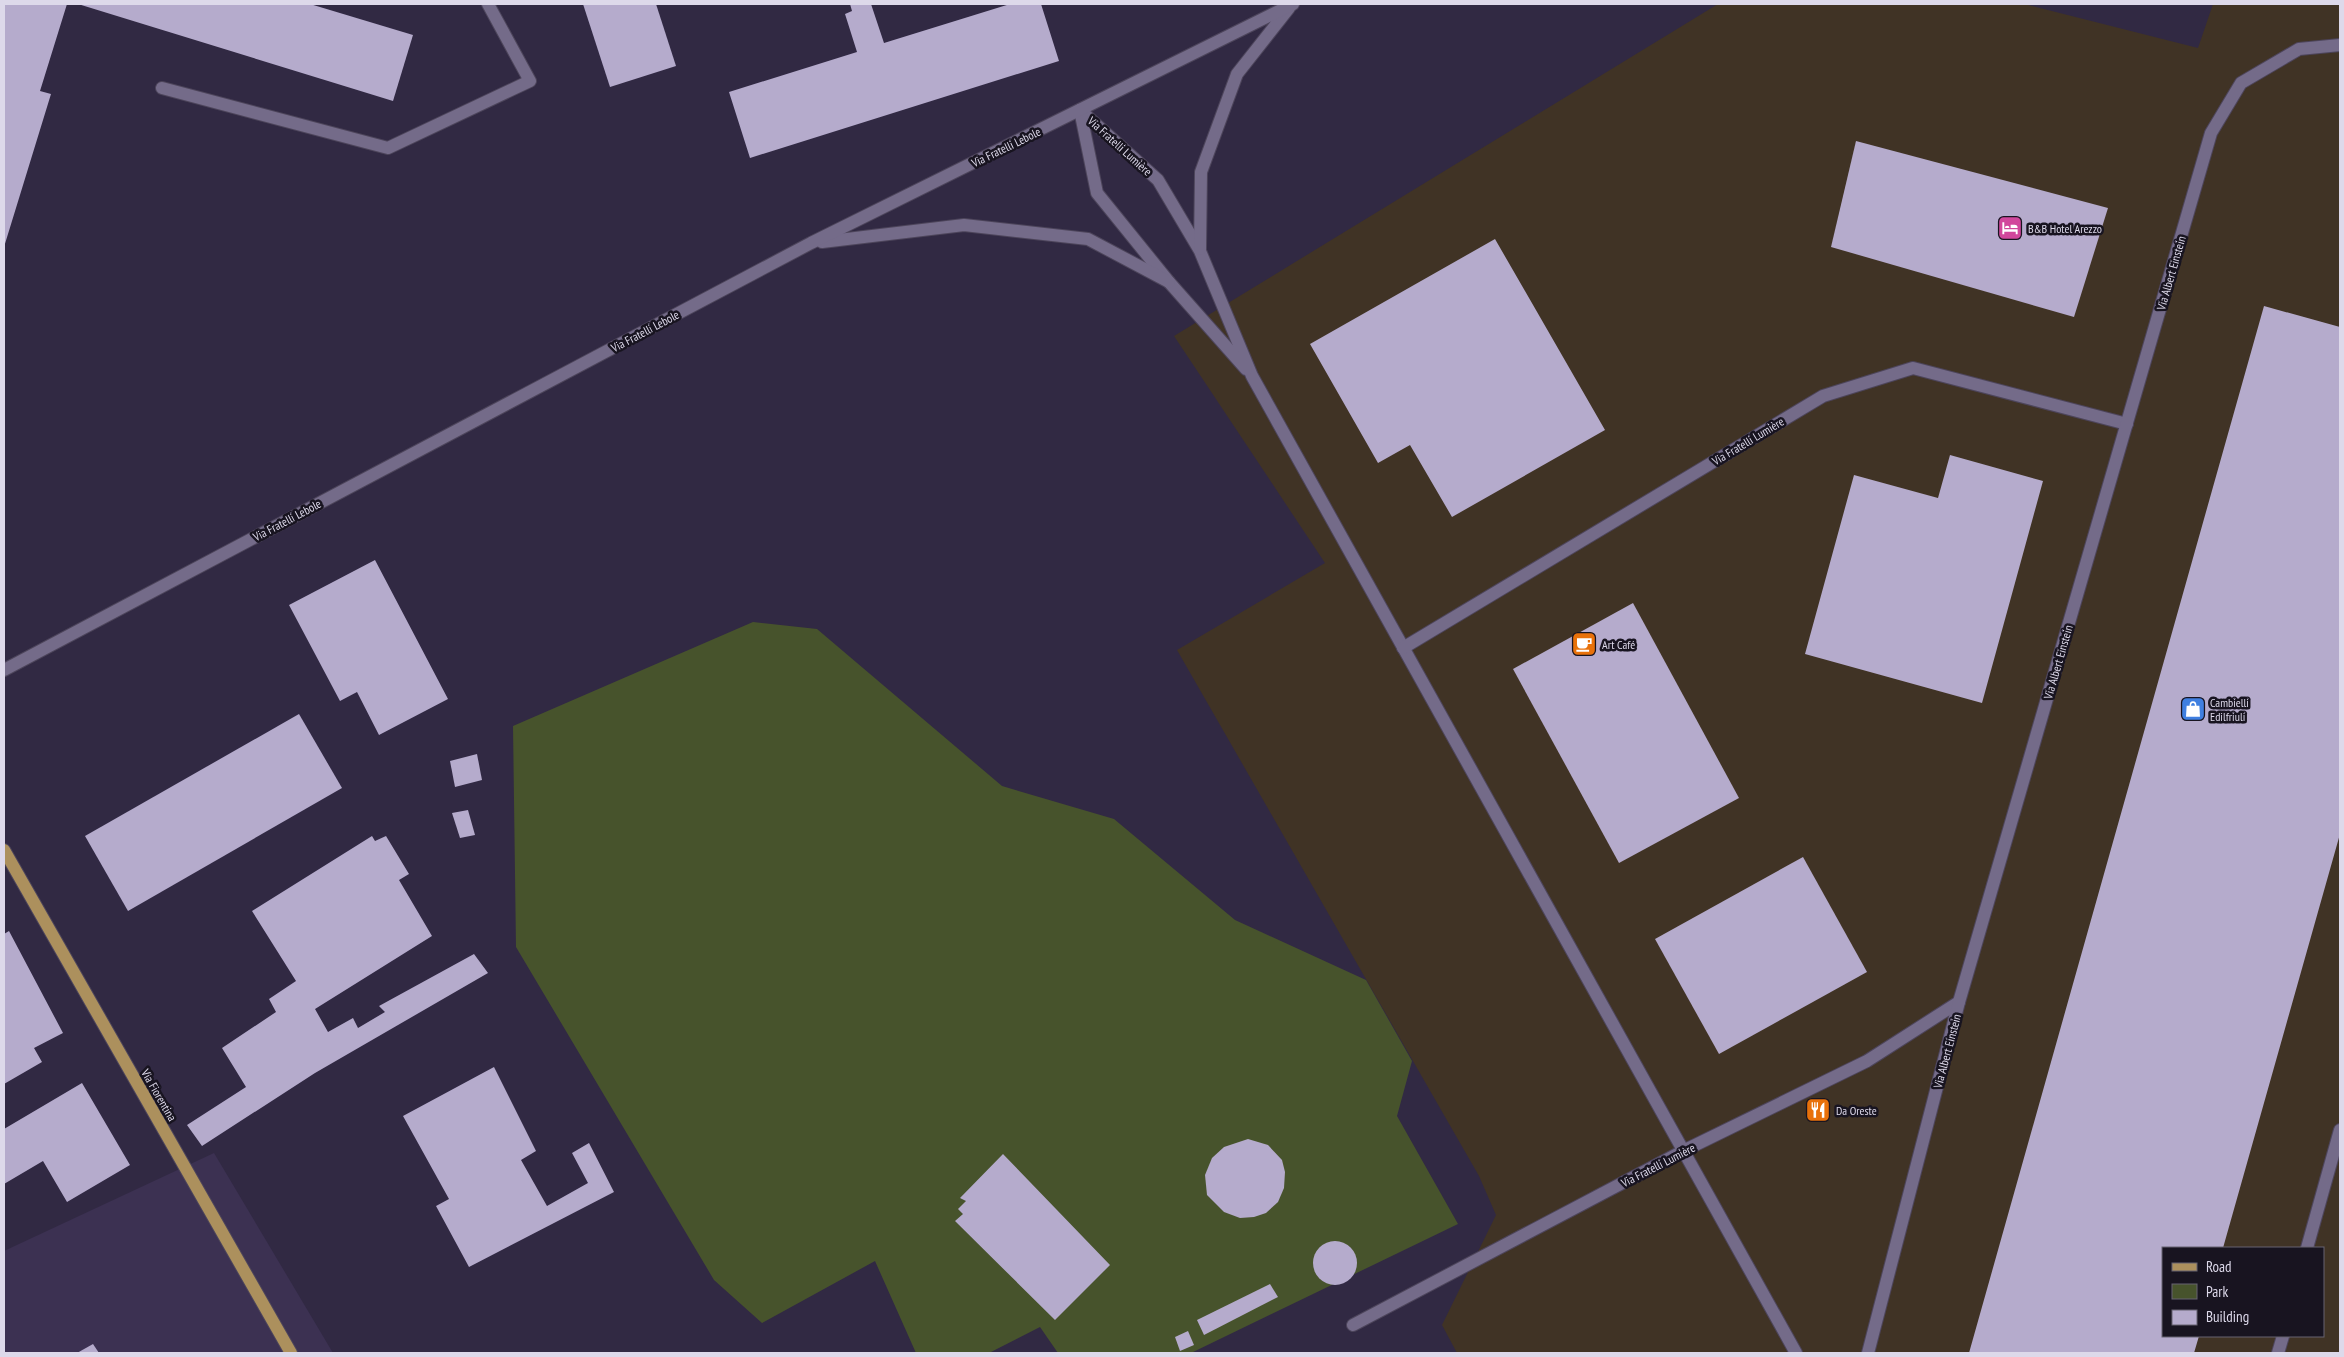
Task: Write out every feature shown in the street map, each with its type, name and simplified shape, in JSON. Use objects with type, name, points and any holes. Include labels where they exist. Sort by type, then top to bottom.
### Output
[{"type":"main road","name":"Via Fiorentina","points":[[4,850],[291,1353]]},
{"type":"street","points":[[162,88],[388,148],[530,82],[488,4]]},
{"type":"street","name":"Via Fratelli Lebole","points":[[4,670],[811,243],[1292,4]]},
{"type":"street","name":"Via Fratelli Lumière","points":[[1200,250],[1201,172],[1237,74],[1292,4]]},
{"type":"street","name":"Via Albert Einstein","points":[[1868,1353],[1960,1002],[2211,133],[2241,83],[2299,49],[2340,44]]},
{"type":"street","name":"Via Fratelli Lumière","points":[[1080,110],[1158,180],[1200,250],[1252,376]]},
{"type":"street","name":"Via Fratelli Lumière","points":[[1080,110],[1097,193],[1169,282],[1252,376]]},
{"type":"street","name":"Via Fratelli Lumière","points":[[811,243],[964,225],[1088,239],[1169,282]]},
{"type":"street","name":"Via Fratelli Lumière","points":[[1403,648],[1823,396],[1913,368],[2127,424]]},
{"type":"street","points":[[1252,376],[1796,1353]]},
{"type":"street","name":"Via Fratelli Lumière","points":[[1353,1325],[1683,1151],[1868,1061],[1960,1002]]},
{"type":"street","points":[[2307,1247],[2340,1130]]},
{"type":"street","points":[[2278,1353],[2282,1337]]},
{"type":"shaded area","points":[[1718,4],[2024,4],[2198,48],[2213,4],[2340,4],[2340,1353],[1457,1353],[1442,1325],[1496,1215],[1479,1176],[1177,650],[1325,563],[1174,336]]},
{"type":"shaded area","points":[[214,1153],[333,1353],[4,1353],[4,1251]]},
{"type":"green space","points":[[753,622],[817,629],[1002,786],[1114,819],[1235,920],[1366,980],[1412,1061],[1397,1116],[1458,1224],[1191,1353],[1058,1353],[1040,1327],[989,1353],[916,1353],[875,1261],[762,1323],[714,1280],[516,947],[513,726]]},
{"type":"building","points":[[4,4],[67,4],[40,91],[51,94],[4,247]]},
{"type":"building","points":[[78,4],[310,4],[413,35],[393,101]]},
{"type":"building","points":[[583,4],[656,4],[676,66],[610,87]]},
{"type":"building","points":[[850,4],[871,4],[884,43],[1010,4],[1041,4],[1059,61],[750,158],[729,92],[857,52],[845,14],[852,11]]},
{"type":"building","points":[[1856,141],[2108,208],[2074,317],[1831,247]]},
{"type":"building","points":[[1495,239],[1605,430],[1452,517],[1410,445],[1378,463],[1310,344]]},
{"type":"building","points":[[2264,306],[2340,327],[2340,834],[2223,1247],[2162,1247],[2162,1337],[2199,1337],[2194,1353],[1969,1353]]},
{"type":"building","points":[[1950,455],[2043,481],[1982,703],[1805,654],[1854,475],[1938,498]]},
{"type":"building","points":[[375,560],[448,699],[379,735],[357,692],[340,701],[289,605]]},
{"type":"building","points":[[1633,603],[1739,798],[1619,863],[1513,669]]},
{"type":"building","points":[[299,714],[342,788],[128,911],[85,836]]},
{"type":"building","points":[[477,754],[482,780],[455,787],[450,761]]},
{"type":"building","points":[[468,810],[475,835],[460,838],[452,813]]},
{"type":"building","points":[[372,836],[375,841],[386,836],[409,874],[399,880],[432,936],[315,1009],[328,1032],[353,1018],[358,1028],[385,1012],[379,1006],[474,954],[488,973],[315,1073],[202,1146],[187,1125],[246,1087],[222,1048],[276,1012],[269,999],[296,981],[252,911]]},
{"type":"building","points":[[1803,857],[1867,972],[1719,1054],[1655,939]]},
{"type":"building","points":[[9,931],[63,1033],[34,1048],[42,1062],[4,1084],[4,934]]},
{"type":"building","points":[[494,1067],[536,1151],[521,1160],[547,1206],[588,1183],[572,1153],[589,1143],[614,1192],[469,1267],[436,1206],[449,1199],[403,1116]]},
{"type":"building","points":[[82,1083],[130,1165],[67,1202],[43,1161],[4,1184],[4,1129]]},
{"type":"building","points":[[1248,1139],[1268,1145],[1282,1160],[1285,1172],[1284,1188],[1278,1202],[1266,1213],[1254,1217],[1240,1218],[1224,1212],[1207,1195],[1205,1175],[1212,1158],[1224,1147]]},
{"type":"building","points":[[1003,1154],[1110,1265],[1055,1320],[955,1221],[963,1214],[958,1209],[966,1201],[960,1198]]},
{"type":"building","points":[[1331,1241],[1339,1241],[1351,1247],[1357,1263],[1351,1279],[1339,1285],[1331,1285],[1319,1279],[1313,1267],[1313,1259],[1319,1247]]},
{"type":"building","points":[[1270,1284],[1278,1297],[1204,1335],[1197,1320]]},
{"type":"building","points":[[1188,1331],[1194,1345],[1180,1351],[1175,1337]]},
{"type":"building","points":[[93,1344],[99,1353],[77,1353]]},
{"type":"place","name":"B&B Hotel Arezzo","points":[[2010,228]]},
{"type":"place","name":"Art Café","points":[[1584,644]]},
{"type":"place","name":"Cambielli Edilfriuli","points":[[2193,709]]},
{"type":"place","name":"Da Oreste","points":[[1818,1110]]}]
